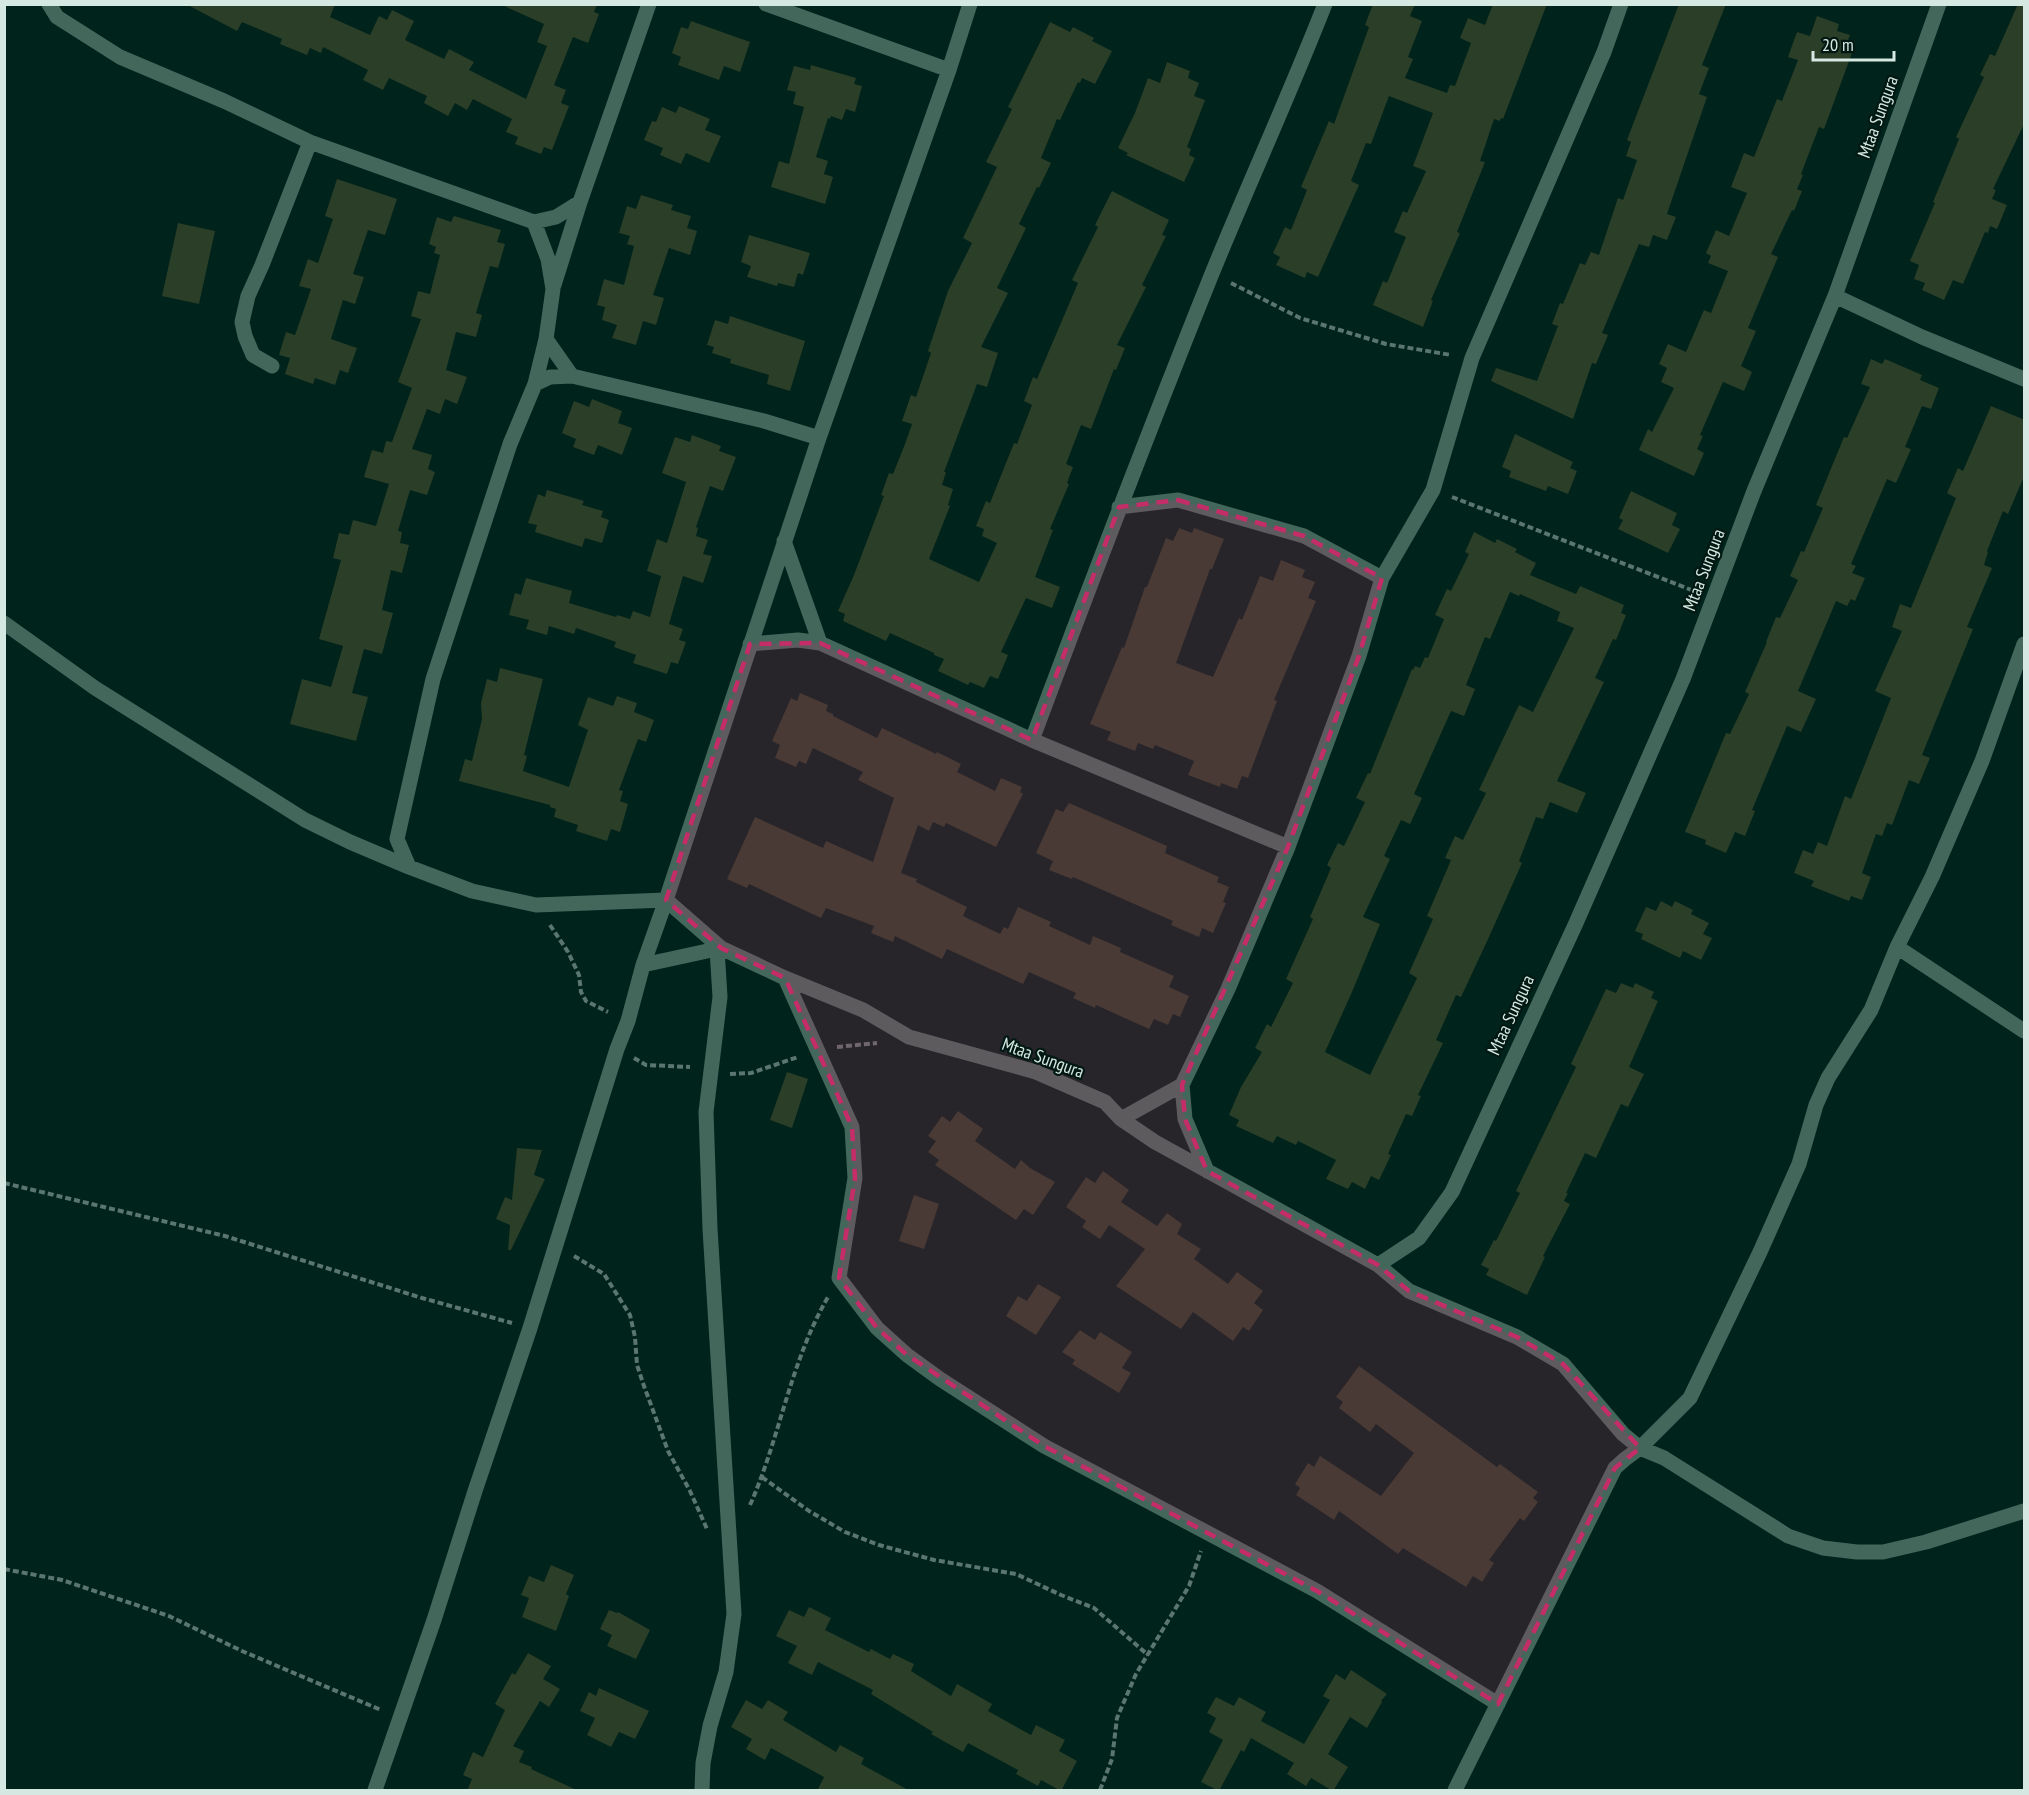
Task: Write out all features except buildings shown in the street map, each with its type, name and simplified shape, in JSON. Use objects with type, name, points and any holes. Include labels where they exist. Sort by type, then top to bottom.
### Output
[{"type":"street","points":[[49,4],[57,17],[120,57],[224,101],[310,142],[534,222],[556,217],[580,202]]},
{"type":"street","points":[[408,867],[397,839],[433,679],[510,444],[536,384],[546,339],[553,289],[580,202],[650,4]]},
{"type":"street","points":[[766,4],[949,70]]},
{"type":"street","points":[[375,1791],[530,1328],[617,1049],[628,1021],[643,965],[819,438],[949,70],[970,4]]},
{"type":"street","points":[[1032,741],[1119,507],[1212,273],[1325,4]]},
{"type":"street","points":[[1207,1171],[1185,1119],[1182,1085],[1228,989],[1288,847],[1359,656],[1382,578],[1433,489],[1472,358],[1604,52],[1622,4]]},
{"type":"street","name":"Mtaa Sungura","points":[[666,900],[719,949],[863,1010],[909,1037],[1036,1072],[1105,1102],[1121,1119],[1155,1142],[1378,1265],[1419,1239],[1452,1192],[1576,923],[1683,679],[1754,491],[1834,296],[1939,4]]},
{"type":"street","points":[[272,366],[253,355],[242,322],[248,296],[310,142]]},
{"type":"street","points":[[534,222],[548,259],[553,289]]},
{"type":"street","points":[[1834,296],[1922,337],[2025,379]]},
{"type":"street","points":[[546,339],[572,376]]},
{"type":"street","points":[[536,384],[550,377],[572,376],[764,421],[819,438]]},
{"type":"street","points":[[1119,507],[1179,500],[1304,536],[1382,578]]},
{"type":"street","points":[[784,542],[820,643]]},
{"type":"street","points":[[4,623],[95,688],[305,820],[408,867],[472,891],[536,905],[666,900]]},
{"type":"street","points":[[750,644],[798,640],[820,643],[1032,741],[1288,847]]},
{"type":"street","points":[[1455,1791],[1615,1468],[1640,1448],[1690,1398],[1760,1252],[1799,1164],[1816,1106],[1828,1078],[1871,1010],[1897,946],[1932,877],[1982,761],[2025,644]]},
{"type":"street","points":[[1897,946],[2025,1031]]},
{"type":"street","points":[[643,965],[719,949],[720,997],[706,1112],[710,1229],[734,1614],[732,1643],[726,1672],[710,1726],[703,1762],[702,1791]]},
{"type":"street","points":[[785,978],[852,1127],[855,1179],[839,1278],[877,1328],[940,1379],[1044,1446],[1317,1591],[1498,1704]]},
{"type":"street","points":[[1121,1119],[1182,1085]]},
{"type":"street","points":[[1378,1265],[1409,1291],[1517,1337],[1563,1364],[1623,1434],[1640,1448],[1665,1458],[1788,1536],[1823,1548],[1883,1552],[1926,1542],[2025,1511]]},
{"type":"path","points":[[1212,273],[1300,318],[1386,344],[1472,358]]},
{"type":"path","points":[[1433,489],[1714,599]]},
{"type":"path","points":[[536,905],[568,952],[579,975],[581,992],[586,1001],[628,1021]]},
{"type":"path","points":[[617,1049],[646,1065],[711,1068],[730,1074],[751,1073],[834,1047],[873,1044],[909,1037]]},
{"type":"path","points":[[4,1184],[225,1236],[422,1298],[530,1328]]},
{"type":"path","points":[[556,1245],[604,1274],[630,1315],[635,1337],[637,1365],[668,1451],[690,1491],[704,1526],[731,1561]]},
{"type":"path","points":[[750,1506],[762,1477],[792,1376],[811,1330],[839,1278]]},
{"type":"path","points":[[762,1477],[809,1511],[845,1532],[879,1545],[934,1560],[1016,1574],[1094,1608],[1148,1655]]},
{"type":"path","points":[[1100,1791],[1112,1759],[1118,1718],[1136,1674],[1189,1586],[1208,1534]]},
{"type":"path","points":[[4,1569],[62,1580],[169,1616],[242,1651],[401,1719]]},
{"type":"highlighted area","points":[[1178,500],[1304,536],[1382,578],[1359,656],[1288,847],[1182,1085],[1185,1119],[1207,1171],[1378,1265],[1409,1291],[1517,1337],[1563,1364],[1640,1448],[1615,1468],[1498,1704],[1317,1591],[1044,1446],[907,1355],[877,1328],[839,1278],[855,1178],[852,1127],[819,1052],[785,978],[721,948],[666,900],[750,644],[820,643],[1032,740],[1119,507]]}]
